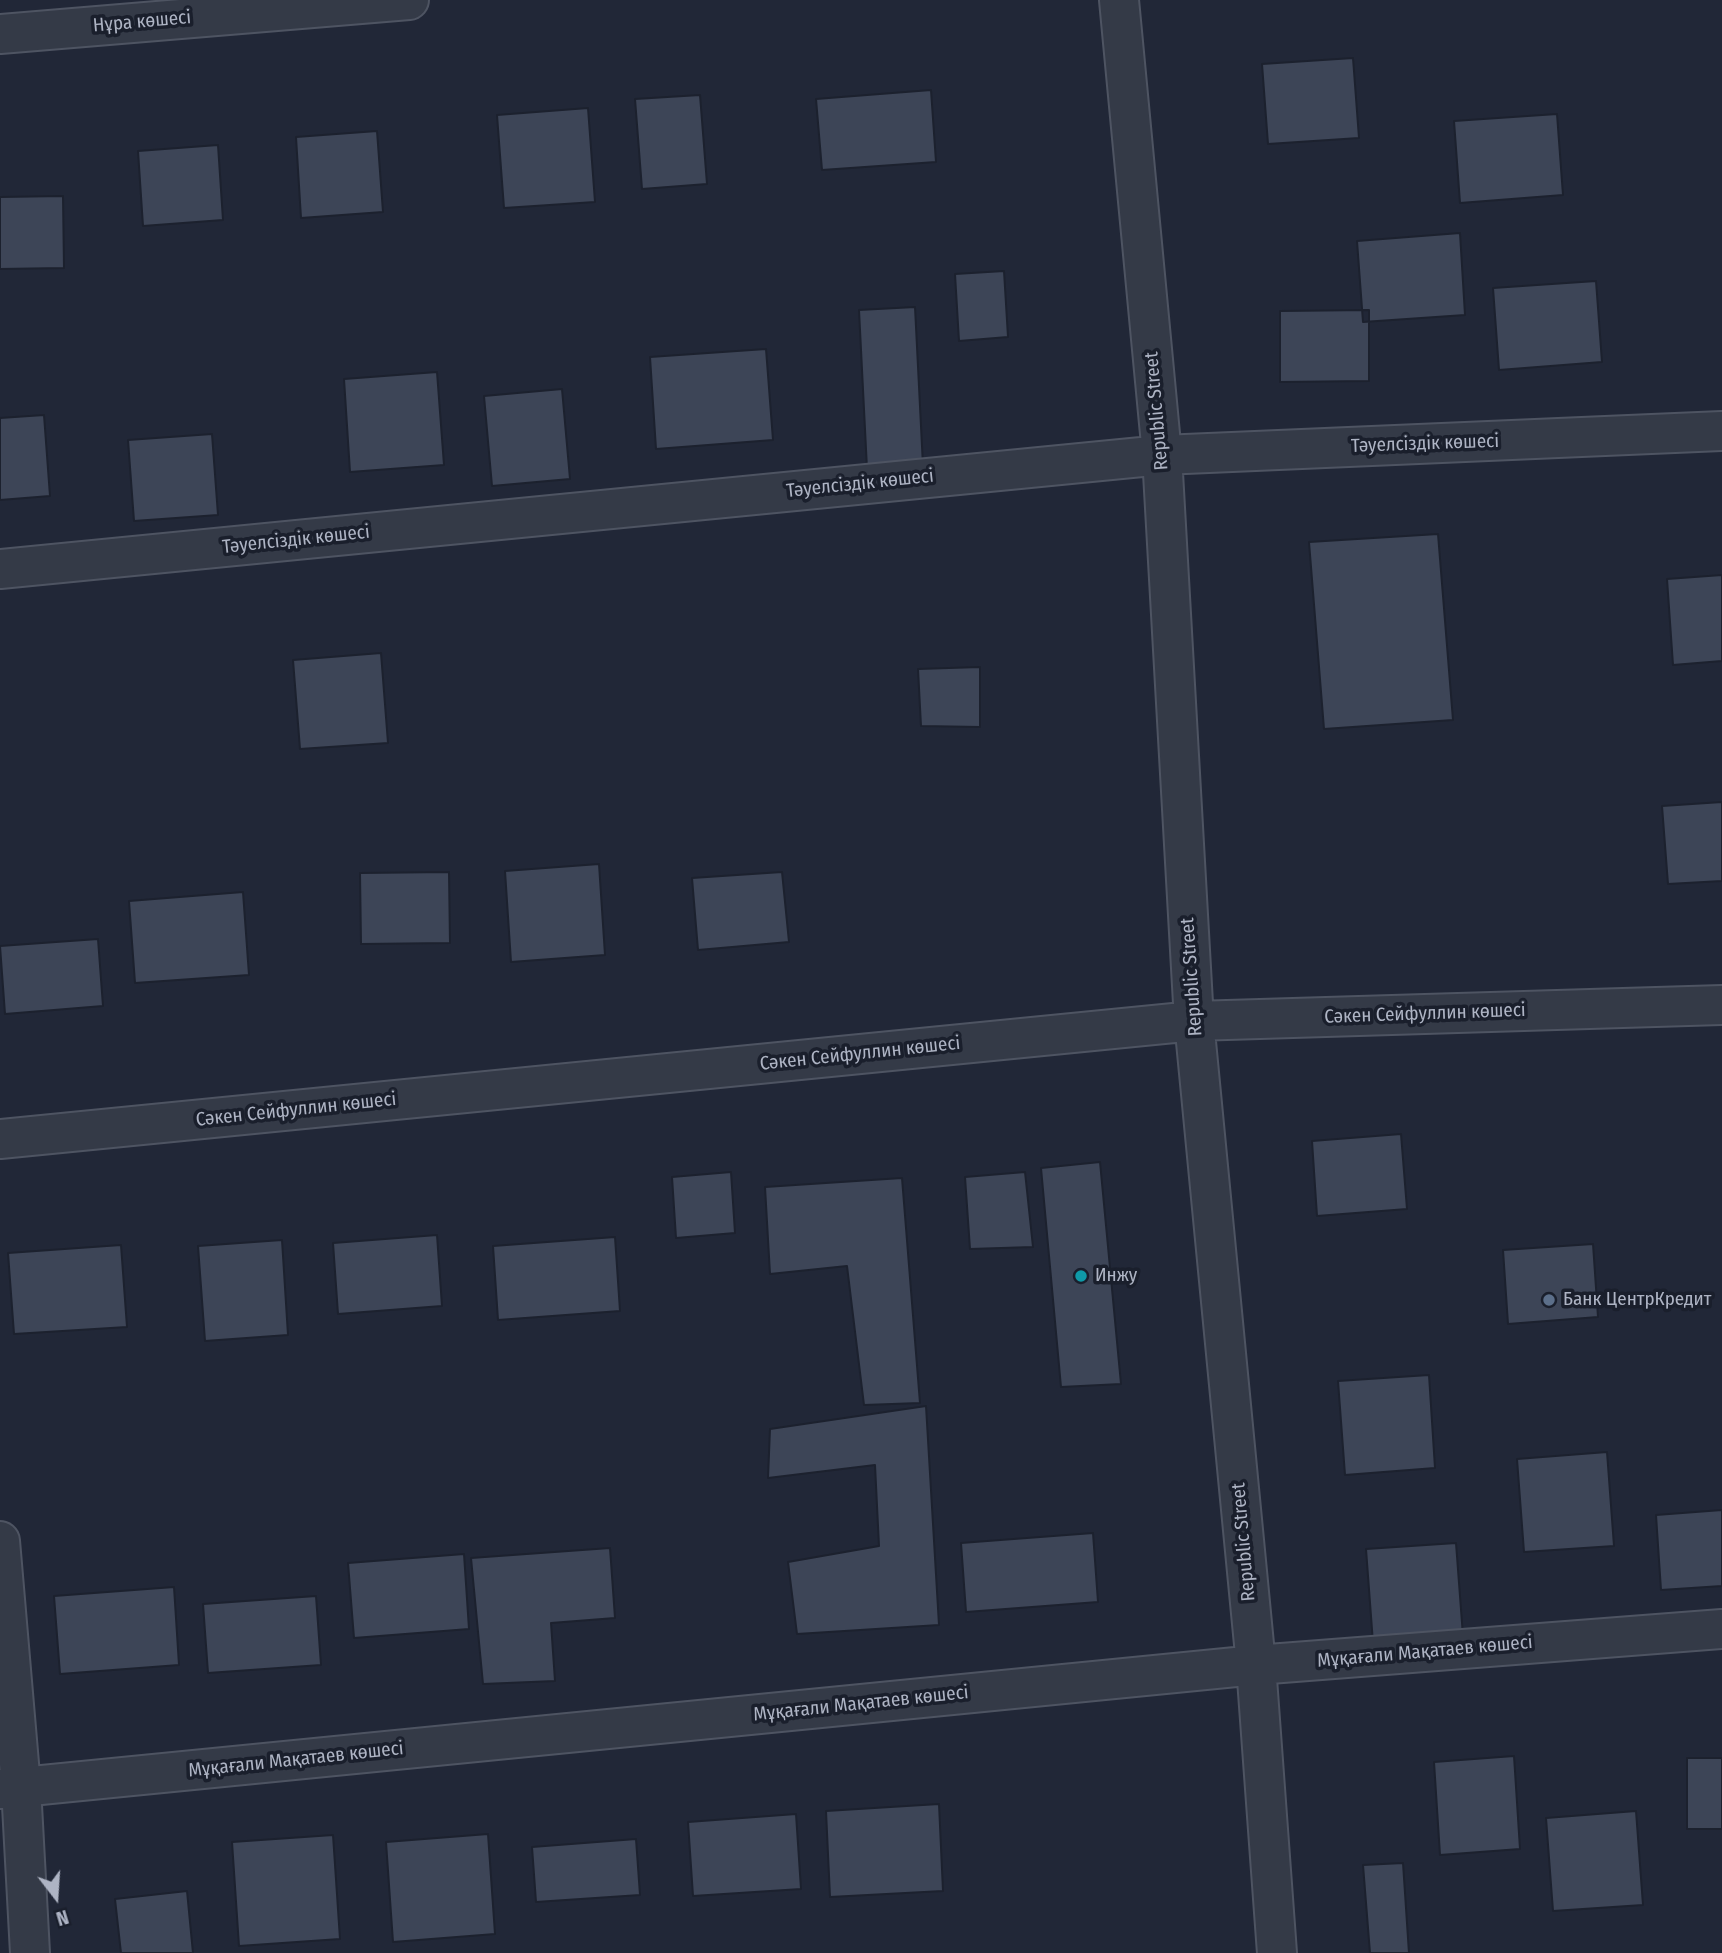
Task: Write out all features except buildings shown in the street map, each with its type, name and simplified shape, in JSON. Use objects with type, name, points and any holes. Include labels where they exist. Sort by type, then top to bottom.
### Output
[{"type":"street","name":"Нұра көшесі","points":[[0,34],[409,0]]},
{"type":"street","name":"Republic Street","points":[[1119,0],[1162,455],[1194,1021],[1256,1665],[1277,1953]]},
{"type":"street","name":"Тәуелсіздік көшесі","points":[[0,569],[1162,455],[1722,431]]},
{"type":"street","name":"Сәкен Сейфуллин көшесі","points":[[0,1139],[1194,1021],[1722,1005]]},
{"type":"street","points":[[0,1541],[11,1788],[30,1953]]},
{"type":"street","name":"Мұқағали Мақатаев көшесі","points":[[11,1788],[1256,1665],[1722,1629]]},
{"type":"place","name":"Инжу","points":[[1081,1276]]},
{"type":"place","name":"Банк ЦентрКредит","points":[[1549,1300]]}]
